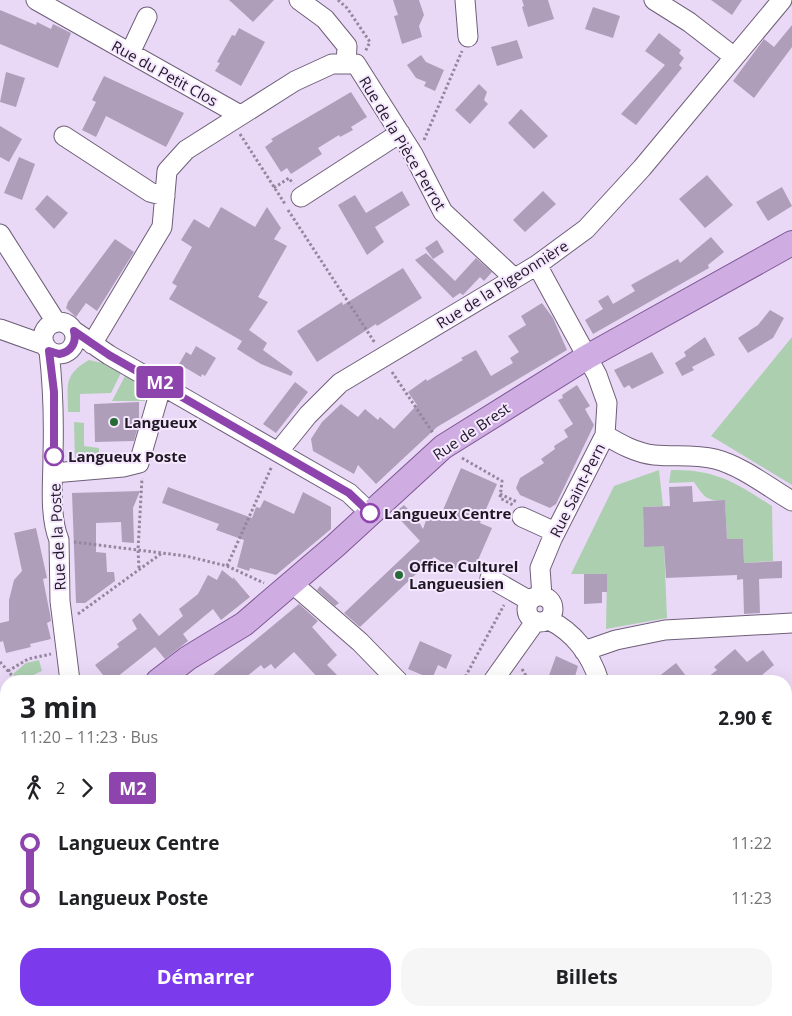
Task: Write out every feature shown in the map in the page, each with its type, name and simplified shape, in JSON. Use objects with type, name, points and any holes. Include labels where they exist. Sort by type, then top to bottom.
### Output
[{"type":"main road","name":"Rue de Brest","points":[[166,675],[188,658],[244,624],[287,588],[443,447],[587,357],[792,243]]},
{"type":"street","name":"Rue du Petit Clos","points":[[36,0],[240,115]]},
{"type":"street","points":[[299,0],[325,19],[347,46],[346,64]]},
{"type":"street","points":[[465,0],[468,37]]},
{"type":"street","points":[[654,0],[689,22],[733,56]]},
{"type":"street","name":"Rue de la Pigeonnière","points":[[278,452],[308,415],[340,383],[538,265],[586,229],[642,168],[733,56],[782,0]]},
{"type":"street","points":[[130,53],[148,17]]},
{"type":"street","name":"Rue de la Pièce Perrot","points":[[92,344],[162,227],[167,171],[186,150],[295,81],[332,64],[356,64],[413,154],[443,212],[514,278]]},
{"type":"street","points":[[301,197],[400,133]]},
{"type":"street","points":[[64,136],[150,192],[165,196]]},
{"type":"street","points":[[0,234],[58,339]]},
{"type":"street","name":"Rue Saint-Pern","points":[[536,599],[540,568],[605,435],[607,403],[587,357],[538,265]]},
{"type":"street","points":[[0,328],[92,344],[349,493],[370,513]]},
{"type":"street","name":"Rue de la Poste","points":[[58,339],[54,392],[53,473],[55,531],[59,540],[60,601],[69,675]]},
{"type":"street","points":[[53,473],[123,467],[139,462],[162,384]]},
{"type":"street","points":[[605,435],[627,448],[653,454],[694,455],[716,459],[734,467],[792,501]]},
{"type":"street","points":[[519,512],[556,532]]},
{"type":"street","points":[[490,578],[536,599],[552,604],[553,612],[542,621],[498,675]]},
{"type":"street","points":[[287,588],[360,642],[392,675]]},
{"type":"street","points":[[542,621],[563,627],[576,638],[597,675]]},
{"type":"street","points":[[584,651],[616,640],[665,630],[792,623]]},
{"type":"path","points":[[413,154],[423,142],[468,37]]},
{"type":"path","points":[[443,447],[502,480],[500,498],[519,512]]},
{"type":"path","points":[[227,566],[278,452]]},
{"type":"path","points":[[139,462],[143,484],[138,550],[139,569]]},
{"type":"path","points":[[59,540],[163,552],[227,566],[287,588]]},
{"type":"path","points":[[64,625],[163,552]]},
{"type":"path","points":[[8,671],[28,659],[67,650]]},
{"type":"path","points":[[0,662],[12,675]]},
{"type":"green space","points":[[792,337],[792,485],[711,436]]},
{"type":"green space","points":[[89,360],[102,363],[121,373],[111,393],[80,394],[80,412],[68,412],[68,388],[71,376],[81,365]]},
{"type":"green space","points":[[125,376],[145,387],[145,401],[112,401]]},
{"type":"green space","points":[[74,422],[84,423],[84,446],[99,448],[99,460],[73,464],[75,461]]},
{"type":"green space","points":[[659,470],[663,506],[643,507],[644,546],[664,546],[667,618],[606,629],[607,574],[571,574],[614,486]]},
{"type":"green space","points":[[671,470],[701,472],[725,479],[772,506],[773,561],[744,563],[743,539],[727,539],[725,501],[709,499],[694,482],[669,483]]},
{"type":"green space","points":[[39,660],[42,671],[34,675],[14,675],[26,663]]},
{"type":"building","points":[[229,0],[274,0],[253,22]]},
{"type":"building","points":[[393,0],[419,0],[424,15],[419,26],[422,37],[402,44],[394,16],[398,15]]},
{"type":"building","points":[[522,0],[548,0],[554,19],[528,27],[522,7],[524,6]]},
{"type":"building","points":[[711,0],[742,0],[732,15]]},
{"type":"building","points":[[593,7],[620,16],[613,38],[585,29]]},
{"type":"building","points":[[0,10],[36,25],[37,22],[51,29],[53,24],[71,33],[58,68],[0,44]]},
{"type":"building","points":[[792,25],[792,47],[754,98],[733,81],[764,39],[774,47]]},
{"type":"building","points":[[239,28],[265,42],[241,86],[215,71],[220,63],[217,62],[232,35],[235,36]]},
{"type":"building","points":[[659,33],[681,50],[679,53],[684,58],[679,65],[682,68],[636,125],[621,114],[665,65],[645,51]]},
{"type":"building","points":[[517,40],[523,58],[497,66],[491,47]]},
{"type":"building","points":[[421,55],[426,62],[444,70],[435,91],[424,86],[426,82],[416,78],[407,65]]},
{"type":"building","points":[[6,72],[25,78],[16,107],[0,102]]},
{"type":"building","points":[[104,76],[184,113],[166,147],[106,116],[96,137],[82,130],[96,102],[92,100]]},
{"type":"building","points":[[479,84],[487,92],[484,100],[488,104],[470,124],[455,110]]},
{"type":"building","points":[[351,92],[367,117],[351,127],[353,130],[340,137],[339,135],[318,148],[322,154],[291,174],[287,168],[281,172],[265,147],[273,141],[271,139]]},
{"type":"building","points":[[521,109],[548,136],[534,149],[508,123]]},
{"type":"building","points":[[0,126],[22,139],[9,162],[0,157]]},
{"type":"building","points":[[19,157],[35,164],[22,200],[4,193]]},
{"type":"building","points":[[707,175],[733,205],[705,228],[679,199]]},
{"type":"building","points":[[782,187],[792,206],[768,221],[756,202]]},
{"type":"building","points":[[402,191],[410,205],[375,227],[384,242],[367,255],[338,205],[355,195],[366,213]]},
{"type":"building","points":[[543,191],[556,204],[525,232],[513,220]]},
{"type":"building","points":[[47,195],[68,213],[54,229],[35,209]]},
{"type":"building","points":[[221,207],[255,227],[267,207],[281,228],[274,239],[287,246],[258,297],[268,302],[249,330],[267,343],[263,350],[293,372],[291,376],[261,364],[237,349],[242,341],[169,299],[177,286],[172,283],[192,247],[181,240],[194,219],[209,228]]},
{"type":"building","points":[[711,237],[724,252],[708,265],[709,268],[593,334],[585,320],[603,309],[598,301],[608,295],[613,304],[635,291],[631,285],[678,259],[680,263]]},
{"type":"building","points":[[115,239],[134,252],[97,311],[86,303],[76,317],[66,308],[68,302]]},
{"type":"building","points":[[437,240],[444,252],[433,259],[425,248]]},
{"type":"building","points":[[426,253],[455,281],[476,258],[492,272],[484,281],[480,277],[463,295],[460,293],[453,298],[415,260]]},
{"type":"building","points":[[403,268],[422,298],[377,326],[376,324],[317,362],[297,331],[342,302],[343,305]]},
{"type":"building","points":[[542,303],[553,318],[567,350],[437,427],[376,484],[358,465],[354,474],[313,451],[311,439],[322,422],[341,404],[358,417],[365,409],[378,420],[380,417],[394,429],[417,405],[408,392],[426,379],[427,381],[463,360],[461,358],[476,350],[491,376],[513,363],[510,358],[519,352],[508,336],[526,325],[521,316]]},
{"type":"building","points":[[770,310],[784,318],[773,338],[748,353],[738,338],[758,325]]},
{"type":"building","points":[[705,337],[715,355],[692,367],[694,370],[682,376],[675,363],[686,356],[684,352]]},
{"type":"building","points":[[196,346],[216,358],[205,376],[202,374],[201,377],[179,364],[186,352],[191,355]]},
{"type":"building","points":[[652,352],[664,373],[632,389],[629,385],[624,388],[614,370]]},
{"type":"building","points":[[295,382],[308,392],[276,433],[263,424]]},
{"type":"building","points":[[577,385],[590,406],[585,409],[594,425],[556,504],[550,508],[520,495],[516,488],[520,478],[544,463],[541,459],[555,449],[554,446],[568,437],[564,430],[573,424],[558,400],[563,398],[562,395]]},
{"type":"building","name":"Langueux","points":[[139,402],[139,423],[134,441],[95,442],[94,404]]},
{"type":"building","points":[[461,468],[497,484],[480,523],[492,528],[475,567],[461,561],[454,570],[434,557],[360,627],[344,613],[420,541],[394,513],[404,505],[416,517],[423,529],[429,512],[440,517]]},
{"type":"building","points":[[692,486],[693,502],[725,500],[727,539],[743,539],[744,563],[782,561],[782,578],[759,579],[760,613],[744,614],[743,579],[737,580],[737,575],[666,578],[664,546],[644,547],[643,507],[670,506],[669,487]]},
{"type":"building","points":[[168,487],[252,518],[256,507],[260,508],[264,500],[294,514],[303,492],[331,507],[331,529],[276,575],[250,568],[249,571],[237,567],[244,540],[216,530],[219,524],[162,503]]},
{"type":"building","points":[[140,491],[133,508],[134,543],[122,542],[121,522],[96,523],[96,552],[106,553],[107,572],[114,572],[115,581],[85,603],[76,603],[72,493]]},
{"type":"building","points":[[36,528],[47,578],[43,579],[51,621],[47,623],[51,639],[30,644],[31,647],[6,653],[3,641],[0,642],[0,623],[9,621],[9,600],[14,580],[22,571],[14,533]]},
{"type":"building","points":[[222,570],[233,579],[233,577],[250,597],[221,620],[213,609],[183,634],[188,641],[165,659],[155,647],[120,675],[103,675],[95,665],[119,647],[117,644],[137,629],[132,620],[140,613],[159,636],[183,616],[179,609],[198,594],[208,575],[217,580]]},
{"type":"building","points":[[584,574],[607,574],[607,592],[602,592],[602,603],[584,604]]},
{"type":"building","points":[[320,586],[339,603],[335,606],[317,590]]},
{"type":"building","points":[[299,604],[318,621],[312,627],[337,655],[327,665],[337,675],[315,675],[294,652],[275,669],[271,664],[264,669],[261,665],[248,675],[213,675]]},
{"type":"building","points":[[420,641],[452,655],[446,669],[438,665],[434,675],[422,675],[408,669]]},
{"type":"building","points":[[735,649],[747,662],[763,650],[774,665],[762,675],[711,675],[717,670],[714,667]]},
{"type":"building","points":[[556,656],[578,666],[575,675],[549,675]]},
{"type":"building","points":[[676,663],[685,675],[661,675]]},
{"type":"bus line","name":"M2","points":[[54,456],[54,392],[49,351],[59,354],[69,350],[75,342],[74,331],[109,355],[349,493],[370,513]]},
{"type":"place","name":"Langueux","points":[[114,422]]},
{"type":"place","name":"Langueux Poste","points":[[54,456]]},
{"type":"place","name":"Langueux Centre","points":[[370,513]]},
{"type":"place","name":"Office Culturel Langueusien","points":[[399,575]]}]
